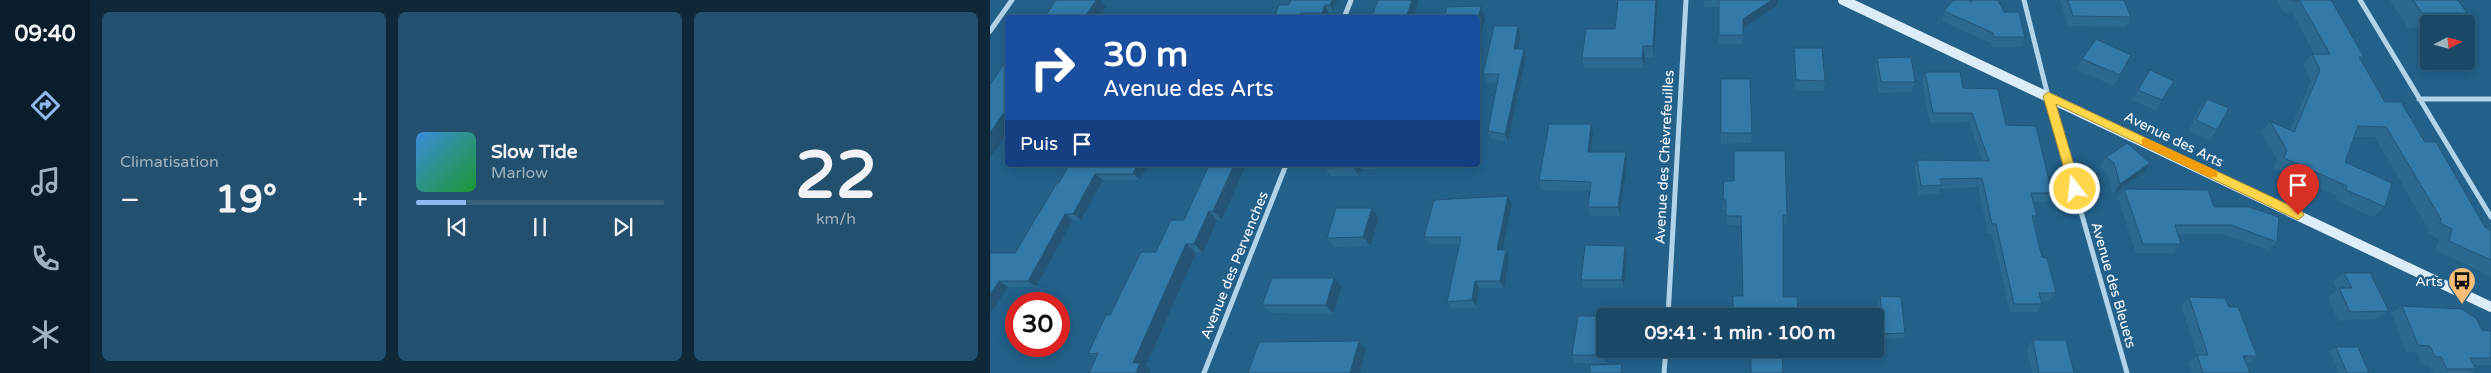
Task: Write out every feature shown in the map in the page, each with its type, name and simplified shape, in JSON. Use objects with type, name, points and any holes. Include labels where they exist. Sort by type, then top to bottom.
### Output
[{"type":"street","points":[[990,31],[1012,0]]},
{"type":"street","points":[[1345,15],[1351,0]]},
{"type":"street","name":"Avenue des Chèvrefeuilles","points":[[1668,308],[1686,0]]},
{"type":"street","name":"Avenue des Arts","points":[[1843,0],[2491,307]]},
{"type":"street","name":"Avenue des Bleuets","points":[[2024,0],[2048,96],[2127,373]]},
{"type":"street","points":[[2360,0],[2491,217]]},
{"type":"street","points":[[2420,99],[2491,99]]},
{"type":"street","name":"Avenue des Pervenches","points":[[1204,373],[1285,167]]},
{"type":"street","points":[[1664,373],[1665,358]]},
{"type":"building","points":[[1056,0],[1096,0],[1086,15],[1046,15]]},
{"type":"building","points":[[1291,0],[1332,0],[1330,5],[1325,5],[1322,13],[1275,15],[1279,5],[1289,5]]},
{"type":"building","points":[[1378,0],[1412,0],[1407,15],[1372,15]]},
{"type":"building","points":[[1618,0],[1656,0],[1653,46],[1643,46],[1642,58],[1582,58],[1586,29],[1615,29]]},
{"type":"building","points":[[1719,0],[1772,0],[1743,19],[1743,35],[1719,35]]},
{"type":"building","points":[[1953,0],[1968,0],[1972,2],[1972,0],[1998,0],[2004,12],[2019,12],[2025,37],[1994,37],[1993,33],[1944,11]]},
{"type":"building","points":[[2068,0],[2124,0],[2131,17],[2073,16]]},
{"type":"building","points":[[2292,0],[2331,0],[2364,57],[2359,57],[2385,102],[2401,102],[2425,142],[2436,142],[2485,227],[2491,231],[2491,260],[2449,241],[2452,229],[2440,223],[2441,219],[2386,127],[2358,126],[2345,162],[2392,183],[2385,207],[2346,190],[2347,186],[2284,158],[2287,150],[2270,121],[2294,132],[2320,70],[2312,54],[2330,54],[2300,1]]},
{"type":"building","points":[[2413,0],[2458,0],[2467,13],[2422,13]]},
{"type":"building","points":[[1481,6],[1479,15],[1445,15],[1447,7]]},
{"type":"building","points":[[1494,26],[1518,26],[1514,49],[1524,49],[1505,134],[1488,131],[1499,74],[1483,74]]},
{"type":"building","points":[[2096,39],[2131,55],[2120,75],[2082,59]]},
{"type":"building","points":[[1794,48],[1822,48],[1825,81],[1796,80]]},
{"type":"building","points":[[1911,57],[1915,82],[1881,82],[1877,58]]},
{"type":"building","points":[[1005,63],[1005,111],[990,133],[990,85]]},
{"type":"building","points":[[2150,70],[2174,81],[2162,100],[2138,90]]},
{"type":"building","points":[[1925,72],[1960,72],[1963,88],[1998,89],[2006,125],[2036,126],[2052,193],[2031,193],[2037,216],[2032,216],[2042,257],[2047,258],[2056,293],[2039,293],[2042,304],[2014,304],[1996,224],[1992,224],[1982,178],[1940,179],[1942,185],[1921,186],[1917,160],[1989,161],[1972,113],[1933,113]]},
{"type":"building","points":[[1721,79],[1750,79],[1752,133],[1721,133]]},
{"type":"building","points":[[2207,99],[2229,108],[2217,130],[2196,120]]},
{"type":"building","points":[[1549,124],[1591,124],[1588,152],[1626,152],[1618,207],[1588,207],[1591,182],[1539,180]]},
{"type":"building","points":[[2127,143],[2150,163],[2120,184],[2114,163],[2106,157]]},
{"type":"building","points":[[1734,151],[1785,151],[1787,215],[1783,215],[1783,297],[1797,297],[1798,308],[1733,308],[1733,296],[1743,296],[1741,216],[1726,216],[1726,200],[1723,200],[1724,181],[1734,181]]},
{"type":"building","points":[[1068,167],[1136,167],[1133,174],[1095,174],[1073,214],[1065,214],[1028,281],[999,281],[990,295],[990,253],[1015,253],[1057,183],[1059,183]]},
{"type":"building","points":[[1208,167],[1233,167],[1213,211],[1209,211],[1194,244],[1186,244],[1133,363],[1140,363],[1136,373],[1089,373],[1098,353],[1088,354],[1106,315],[1110,315],[1141,252],[1156,252],[1171,220],[1184,220]]},
{"type":"building","points":[[2124,189],[2208,190],[2214,207],[2249,207],[2279,217],[2277,242],[2231,225],[2175,225],[2181,244],[2143,244]]},
{"type":"building","points":[[1508,196],[1497,250],[1506,250],[1500,281],[1475,281],[1472,300],[1447,302],[1461,237],[1424,237],[1434,200]]},
{"type":"building","points":[[1336,208],[1372,208],[1363,237],[1327,238]]},
{"type":"building","points":[[1585,245],[1625,246],[1622,280],[1581,280]]},
{"type":"building","points":[[2344,273],[2370,273],[2389,311],[2350,312],[2339,288],[2352,288]]},
{"type":"building","points":[[1272,278],[1334,278],[1326,305],[1262,305]]},
{"type":"building","points":[[1880,296],[1901,297],[1905,333],[1884,334],[1884,308],[1881,308]]},
{"type":"building","points":[[2189,297],[2225,298],[2229,307],[2238,307],[2257,356],[2243,356],[2250,373],[2203,373],[2197,355],[2208,355]]},
{"type":"building","points":[[2402,306],[2462,309],[2476,318],[2482,330],[2491,331],[2491,358],[2470,358],[2476,369],[2447,369],[2441,357],[2435,357],[2430,346],[2418,345]]},
{"type":"building","points":[[1578,316],[1596,316],[1596,355],[1572,355]]},
{"type":"building","points":[[2033,340],[2066,340],[2074,373],[2039,373]]},
{"type":"building","points":[[1359,341],[1350,373],[1248,373],[1259,342]]},
{"type":"building","points":[[2336,347],[2358,347],[2369,373],[2347,373]]},
{"type":"building","points":[[1751,358],[1782,358],[1783,373],[1751,373]]},
{"type":"building","points":[[1622,364],[1621,373],[1590,373],[1590,365]]},
{"type":"slow traffic","points":[[2145,142],[2213,174]]},
{"type":"place","name":"Arts","points":[[2462,305]]},
{"type":"route","points":[[2075,189],[2048,96],[2298,215]]}]
